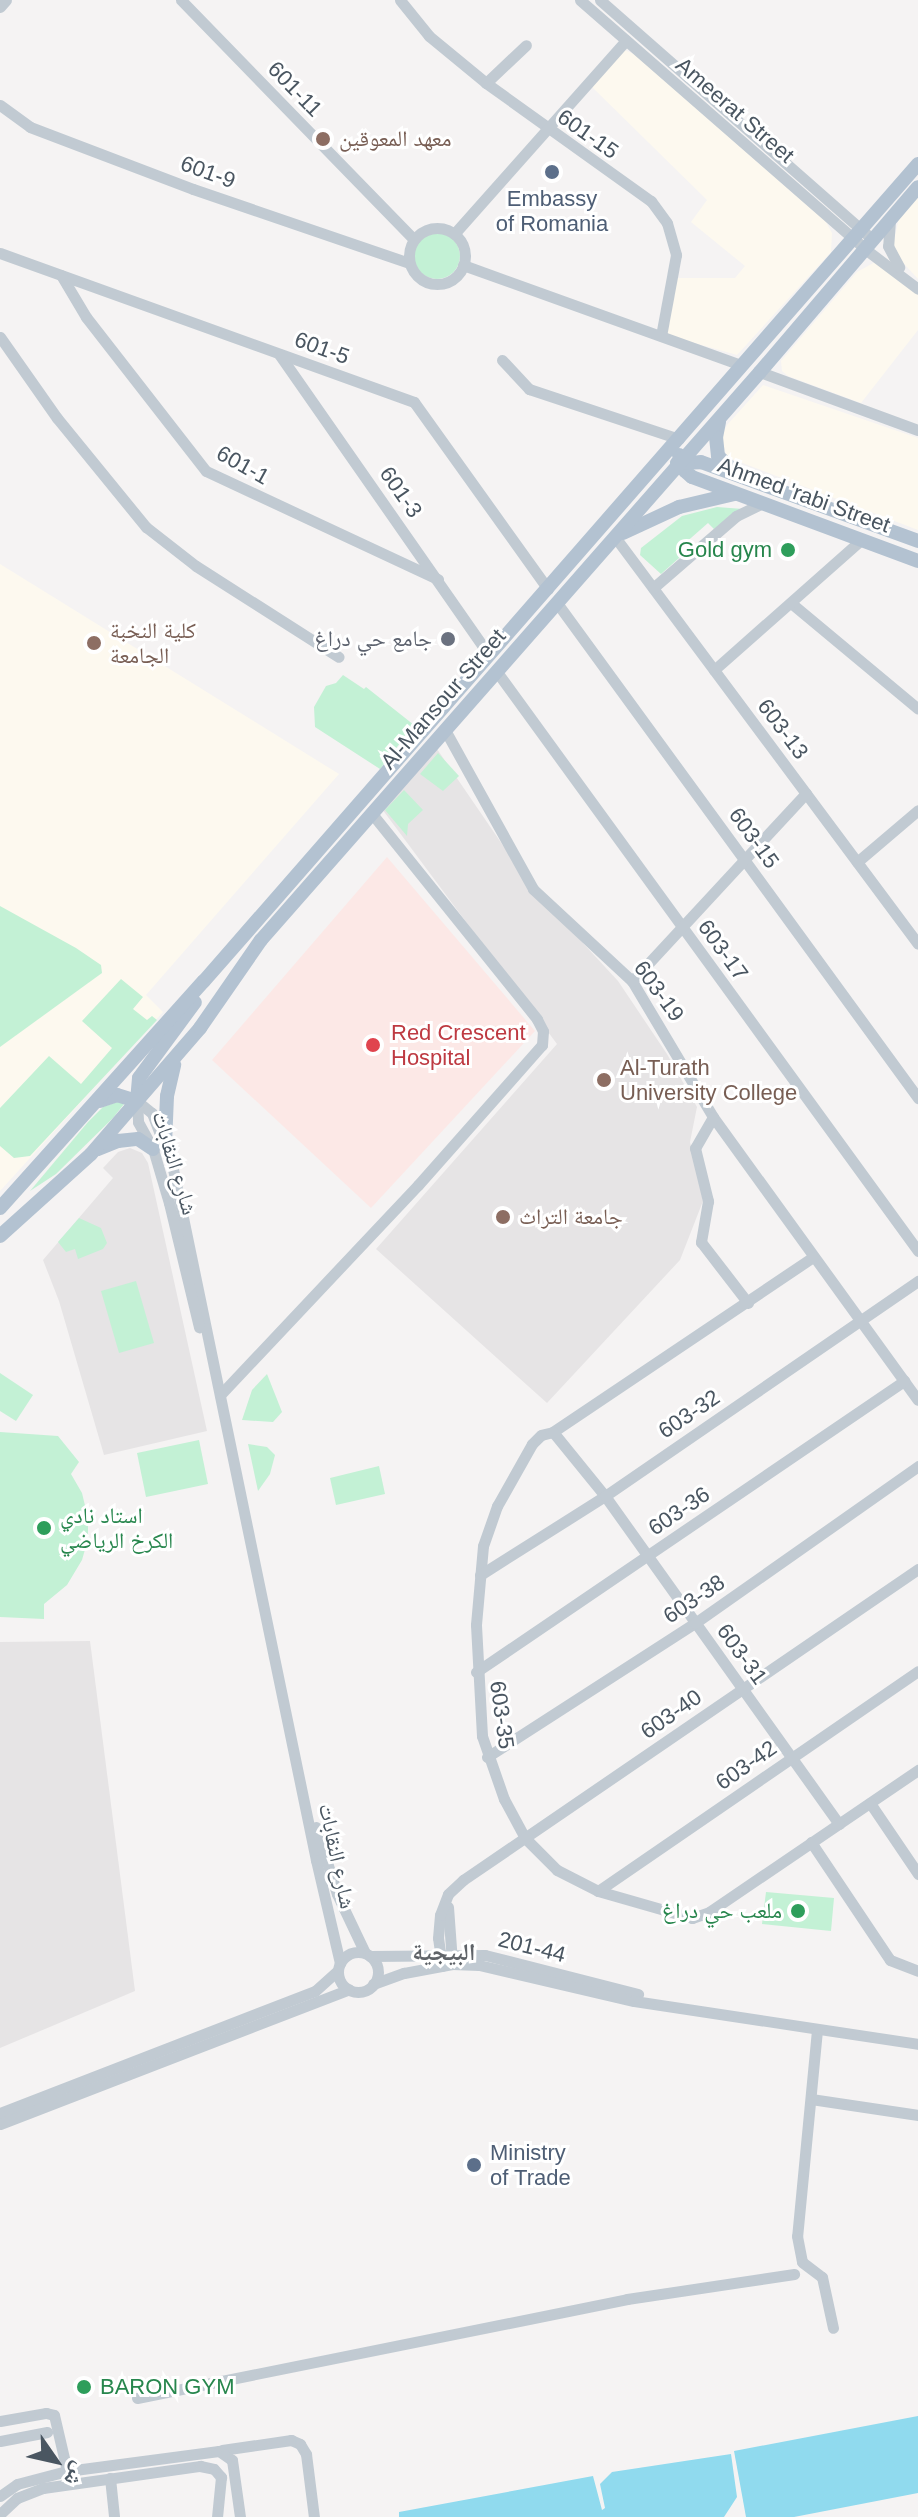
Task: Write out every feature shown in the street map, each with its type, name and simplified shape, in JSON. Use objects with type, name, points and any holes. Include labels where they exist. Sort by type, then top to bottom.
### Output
[{"type":"main road","name":"Al-Mansour Street","points":[[0,1208],[548,589],[918,164]]},
{"type":"main road","name":"Al-Mansour Street","points":[[0,1236],[91,1154],[178,1055],[219,1003],[261,940],[721,417],[918,187]]},
{"type":"main road","points":[[721,417],[716,437],[718,456],[743,477]]},
{"type":"main road","points":[[679,439],[681,462]]},
{"type":"main road","name":"Ahmed 'rabi Street","points":[[681,462],[692,477],[918,561]]},
{"type":"main road","name":"Ahmed 'rabi Street","points":[[653,468],[681,462],[701,462],[918,541]]},
{"type":"main road","points":[[615,537],[679,507],[736,493]]},
{"type":"main road","points":[[88,1109],[114,1095],[137,1101],[139,1078],[226,955]]},
{"type":"main road","points":[[91,1154],[126,1139],[143,1140],[159,1147],[168,1079],[178,1055]]},
{"type":"street","points":[[0,7],[6,0]]},
{"type":"street","name":"601-11","points":[[181,0],[414,240]]},
{"type":"street","name":"601-15","points":[[400,0],[429,36],[486,83],[546,130],[651,201],[667,223],[676,255],[661,336]]},
{"type":"street","name":"Ameerat Street","points":[[580,0],[856,233]]},
{"type":"street","name":"Ameerat Street","points":[[600,0],[918,286]]},
{"type":"street","points":[[454,234],[626,40]]},
{"type":"street","points":[[486,83],[526,45]]},
{"type":"street","name":"601-9","points":[[0,105],[30,127],[193,189],[409,263]]},
{"type":"street","points":[[891,219],[888,241],[891,256],[918,286]]},
{"type":"street","points":[[433,228],[454,234],[464,248],[463,265],[452,279],[435,284],[419,278],[409,263],[414,240],[433,228]]},
{"type":"street","name":"601-5","points":[[0,253],[414,402],[548,589]]},
{"type":"street","points":[[463,265],[741,365]]},
{"type":"street","name":"601-1","points":[[60,275],[86,317],[206,471],[438,579]]},
{"type":"street","points":[[0,337],[57,418],[146,527],[196,566],[339,657]]},
{"type":"street","name":"601-3","points":[[279,353],[489,655]]},
{"type":"street","points":[[502,360],[529,389],[679,439]]},
{"type":"street","points":[[760,372],[918,430]]},
{"type":"street","points":[[653,588],[736,516],[763,503]]},
{"type":"street","name":"603-13","points":[[615,537],[918,944]]},
{"type":"street","points":[[714,670],[861,540]]},
{"type":"street","name":"603-15","points":[[557,603],[918,1098]]},
{"type":"street","points":[[791,603],[918,709]]},
{"type":"street","name":"603-17","points":[[497,672],[918,1251]]},
{"type":"street","name":"603-19","points":[[445,730],[533,889],[632,981],[713,1117],[918,1400]]},
{"type":"street","points":[[632,981],[806,793]]},
{"type":"street","points":[[857,862],[918,810]]},
{"type":"street","points":[[220,1395],[418,1185],[542,1045],[543,1031],[537,1019],[372,814]]},
{"type":"street","name":"شارع النقابات","points":[[137,1101],[152,1113],[220,1395],[339,1966]]},
{"type":"street","points":[[713,1117],[695,1148],[708,1201],[701,1242],[748,1303]]},
{"type":"street","name":"603-35","points":[[811,1842],[709,1912],[685,1916],[598,1891],[564,1875],[525,1838],[487,1757],[476,1672],[480,1575],[488,1526],[532,1444],[541,1435],[553,1432],[813,1257]]},
{"type":"street","name":"603-32","points":[[480,1575],[605,1496],[918,1281]]},
{"type":"street","name":"603-36","points":[[476,1672],[904,1381]]},
{"type":"street","name":"603-31","points":[[553,1432],[605,1496],[839,1824]]},
{"type":"street","name":"603-38","points":[[487,1757],[695,1623],[918,1466]]},
{"type":"street","name":"603-40","points":[[446,1960],[440,1915],[448,1894],[463,1880],[918,1569]]},
{"type":"street","name":"603-42","points":[[598,1891],[918,1671]]},
{"type":"street","name":"شارع النقابات","points":[[297,1757],[337,1894],[368,1955]]},
{"type":"street","points":[[918,1770],[811,1842],[890,1960],[918,1971]]},
{"type":"street","points":[[870,1803],[918,1874]]},
{"type":"street","points":[[0,2113],[155,2061],[349,1989],[361,1991],[373,1984],[378,1970],[368,1955],[353,1953],[315,1991],[155,2061],[0,2124]]},
{"type":"street","name":"201-44","points":[[368,1955],[446,1960]]},
{"type":"street","name":"201-44","points":[[373,1984],[446,1960],[485,1955],[681,2006],[918,2044]]},
{"type":"street","points":[[339,1966],[341,1982],[349,1989]]},
{"type":"street","points":[[817,2030],[797,2236],[802,2262],[822,2277],[833,2328]]},
{"type":"street","points":[[811,2099],[918,2115]]},
{"type":"street","points":[[137,2398],[627,2299],[794,2274]]},
{"type":"street","points":[[0,2421],[46,2413],[54,2415],[67,2471]]},
{"type":"street","points":[[0,2441],[47,2432]]},
{"type":"street","points":[[0,2479],[1,2494],[17,2484],[67,2471],[291,2440],[300,2444],[306,2454],[314,2517]]},
{"type":"street","points":[[217,2451],[227,2453],[232,2460],[240,2517]]},
{"type":"street","points":[[0,2514],[17,2498],[34,2490],[200,2466],[214,2469],[222,2482],[217,2517]]},
{"type":"street","points":[[110,2478],[114,2517]]},
{"type":"shaded area","points":[[622,49],[634,54],[826,222],[832,233],[831,252],[737,355],[670,336],[666,331],[677,278],[735,278],[745,266],[691,222],[707,200],[590,85]]},
{"type":"shaded area","points":[[918,197],[918,279],[896,255],[893,245],[899,218]]},
{"type":"shaded area","points":[[877,261],[918,293],[918,330],[861,403],[788,376],[782,371],[781,361],[857,272]]},
{"type":"shaded area","points":[[763,385],[918,438],[918,530],[727,457],[721,437],[727,425]]},
{"type":"shaded area","points":[[0,564],[339,774],[146,995],[163,1012],[0,1191]]},
{"type":"shaded area","name":"Al-Turath University College","points":[[437,749],[532,888],[618,981],[667,1054],[697,1107],[690,1142],[703,1201],[680,1260],[547,1403],[376,1249],[557,1044],[382,809]]},
{"type":"shaded area","name":"Red Crescent Hospital","points":[[387,857],[535,1031],[371,1208],[212,1060]]},
{"type":"shaded area","points":[[130,1148],[142,1153],[148,1163],[207,1431],[104,1455],[59,1301],[43,1260],[113,1178],[103,1168],[118,1152]]},
{"type":"shaded area","points":[[90,1641],[135,1991],[0,2048],[0,1642]]},
{"type":"green space","points":[[437,233],[453,240],[460,256],[453,272],[437,279],[421,272],[414,256],[421,240]]},
{"type":"green space","points":[[717,507],[743,509],[714,529],[708,523],[683,545],[687,551],[661,574],[640,555],[641,548],[682,516]]},
{"type":"green space","points":[[343,675],[364,689],[366,687],[414,725],[380,769],[315,727],[314,707],[326,686],[336,683]]},
{"type":"green space","points":[[438,753],[459,776],[443,791],[420,774]]},
{"type":"green space","points":[[404,790],[423,810],[408,824],[407,836],[385,810]]},
{"type":"green space","points":[[0,906],[76,948],[101,965],[102,973],[0,1047]]},
{"type":"green space","points":[[121,979],[143,997],[133,1009],[147,1020],[152,1016],[157,1020],[30,1156],[14,1158],[0,1146],[0,1108],[49,1056],[81,1084],[112,1048],[82,1021]]},
{"type":"green space","points":[[120,1101],[124,1104],[113,1118],[56,1174],[30,1191],[103,1107]]},
{"type":"green space","points":[[79,1218],[101,1228],[107,1243],[103,1249],[78,1259],[75,1249],[66,1252],[58,1242]]},
{"type":"green space","points":[[136,1281],[154,1343],[119,1353],[101,1291]]},
{"type":"green space","points":[[0,1373],[33,1395],[16,1421],[0,1411]]},
{"type":"green space","points":[[267,1374],[282,1412],[273,1422],[242,1420],[252,1390]]},
{"type":"green space","name":"استاد نادي الكرخ الرياضي","points":[[0,1432],[58,1436],[79,1462],[71,1474],[82,1493],[88,1518],[88,1539],[82,1560],[67,1585],[44,1604],[44,1619],[0,1617]]},
{"type":"green space","points":[[199,1440],[208,1484],[146,1497],[137,1453]]},
{"type":"green space","points":[[248,1444],[267,1447],[275,1455],[270,1474],[258,1491]]},
{"type":"green space","points":[[379,1466],[385,1494],[336,1505],[330,1478]]},
{"type":"green space","name":"ملعب حي دراغ","points":[[766,1892],[834,1898],[831,1931],[762,1924]]},
{"type":"water","points":[[918,2416],[918,2493],[794,2517],[746,2517],[734,2451]]},
{"type":"water","points":[[731,2454],[737,2497],[724,2517],[399,2517],[399,2512],[593,2476],[602,2510],[605,2508],[600,2484],[612,2472]]},
{"type":"place","name":"معهد المعوقين","points":[[323,139]]},
{"type":"place","name":"Embassy of Romania","points":[[552,172]]},
{"type":"place","name":"Gold gym","points":[[788,550]]},
{"type":"place","name":"جامع حي دراغ","points":[[448,639]]},
{"type":"place","name":"كلية النخبة الجامعة","points":[[94,643]]},
{"type":"place","name":"Red Crescent Hospital","points":[[373,1045]]},
{"type":"place","name":"Al-Turath University College","points":[[604,1080]]},
{"type":"place","name":"جامعة التراث","points":[[503,1217]]},
{"type":"place","name":"استاد نادي الكرخ الرياضي","points":[[44,1528]]},
{"type":"place","name":"ملعب حي دراغ","points":[[798,1911]]},
{"type":"place","name":"Ministry of Trade","points":[[474,2165]]},
{"type":"place","name":"BARON GYM","points":[[84,2387]]},
{"type":"district","name":"البيجية","points":[[444,1952]]}]
